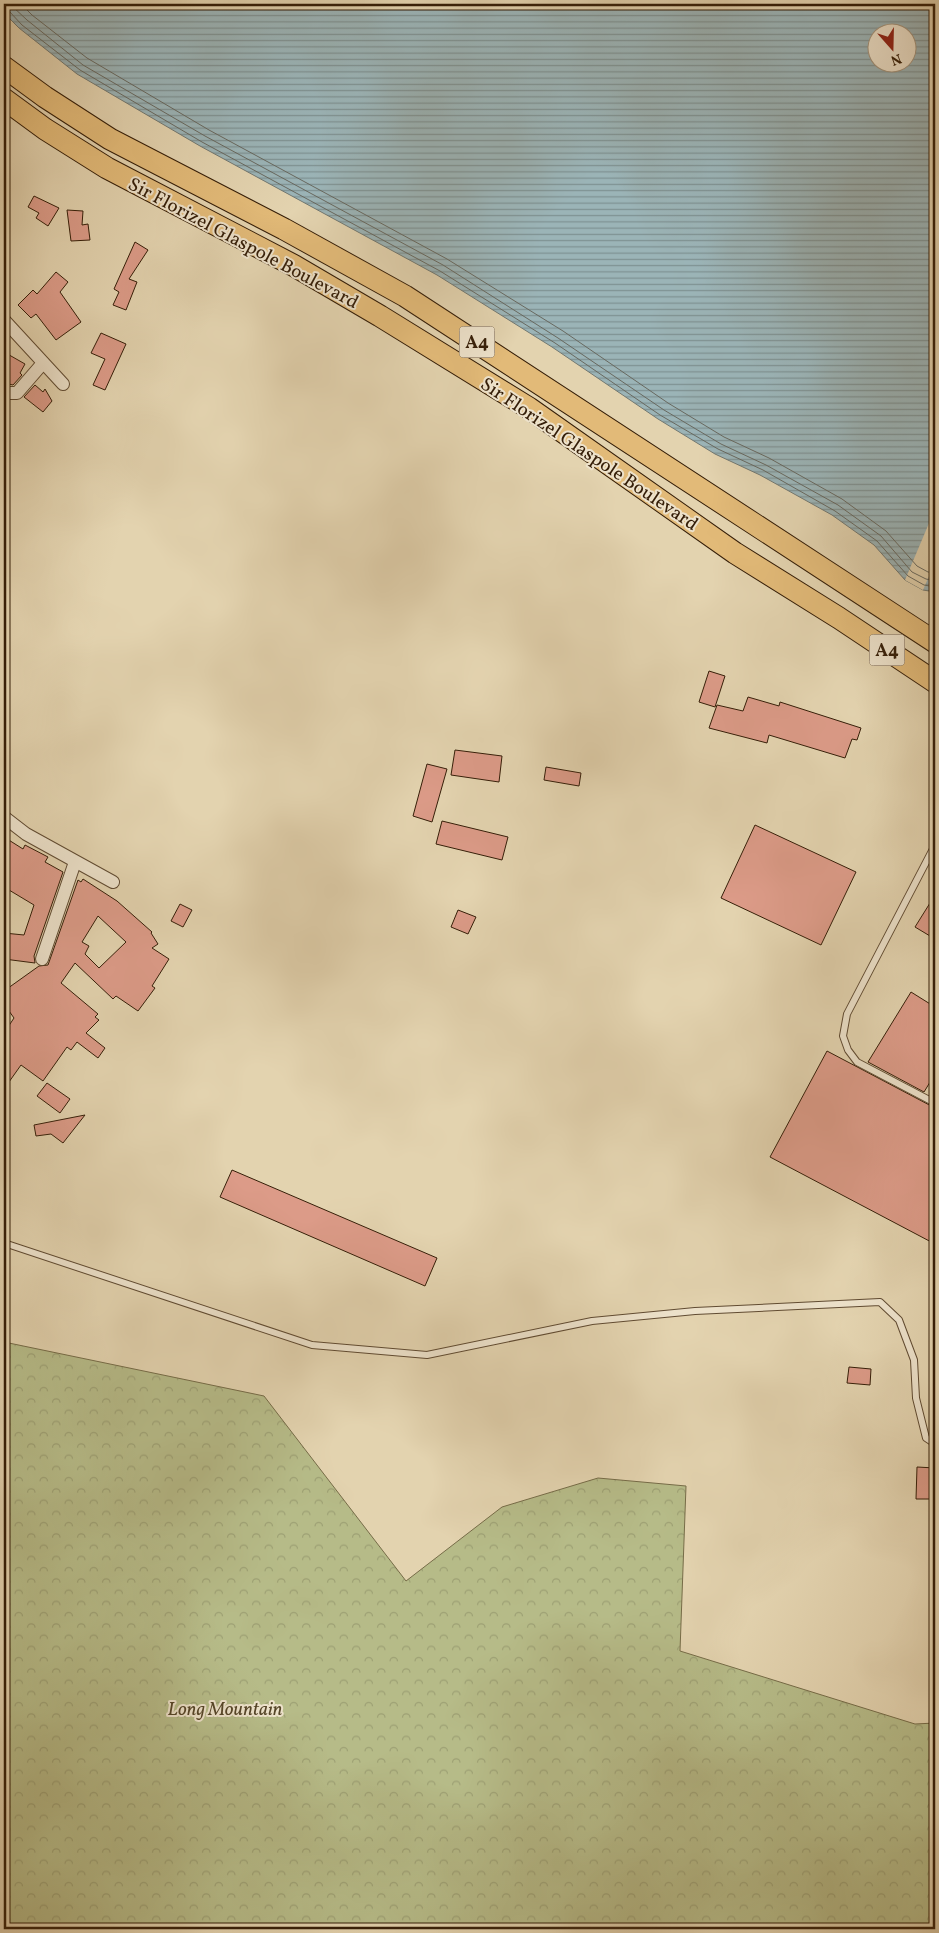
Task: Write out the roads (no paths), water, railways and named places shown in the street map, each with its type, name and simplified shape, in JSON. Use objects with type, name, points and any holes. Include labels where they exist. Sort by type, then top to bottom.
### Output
[{"type":"highway","name":"Sir Florizel Glaspole Boulevard","points":[[4,66],[46,97],[110,139],[284,229],[405,296],[935,642]]},
{"type":"highway","name":"Sir Florizel Glaspole Boulevard","points":[[4,99],[45,129],[106,168],[293,265],[529,408],[735,552],[935,682]]},
{"type":"street","points":[[4,320],[63,384]]},
{"type":"street","points":[[4,393],[17,393],[44,363]]},
{"type":"street","points":[[4,817],[26,834],[113,882]]},
{"type":"street","points":[[42,959],[75,862]]},
{"type":"lane","points":[[935,845],[847,1014],[843,1036],[848,1050],[857,1062],[935,1103]]},
{"type":"lane","points":[[4,1243],[312,1345],[427,1355],[592,1321],[695,1311],[880,1302],[899,1320],[914,1360],[916,1398],[926,1438],[935,1444]]},
{"type":"water","points":[[4,4],[935,4],[935,592],[923,590],[905,580],[874,545],[832,515],[760,475],[715,454],[658,419],[552,347],[437,275],[200,146],[77,74],[19,28],[4,13]]},
{"type":"park label","name":"Long Mountain","points":[[225,1708]]}]
